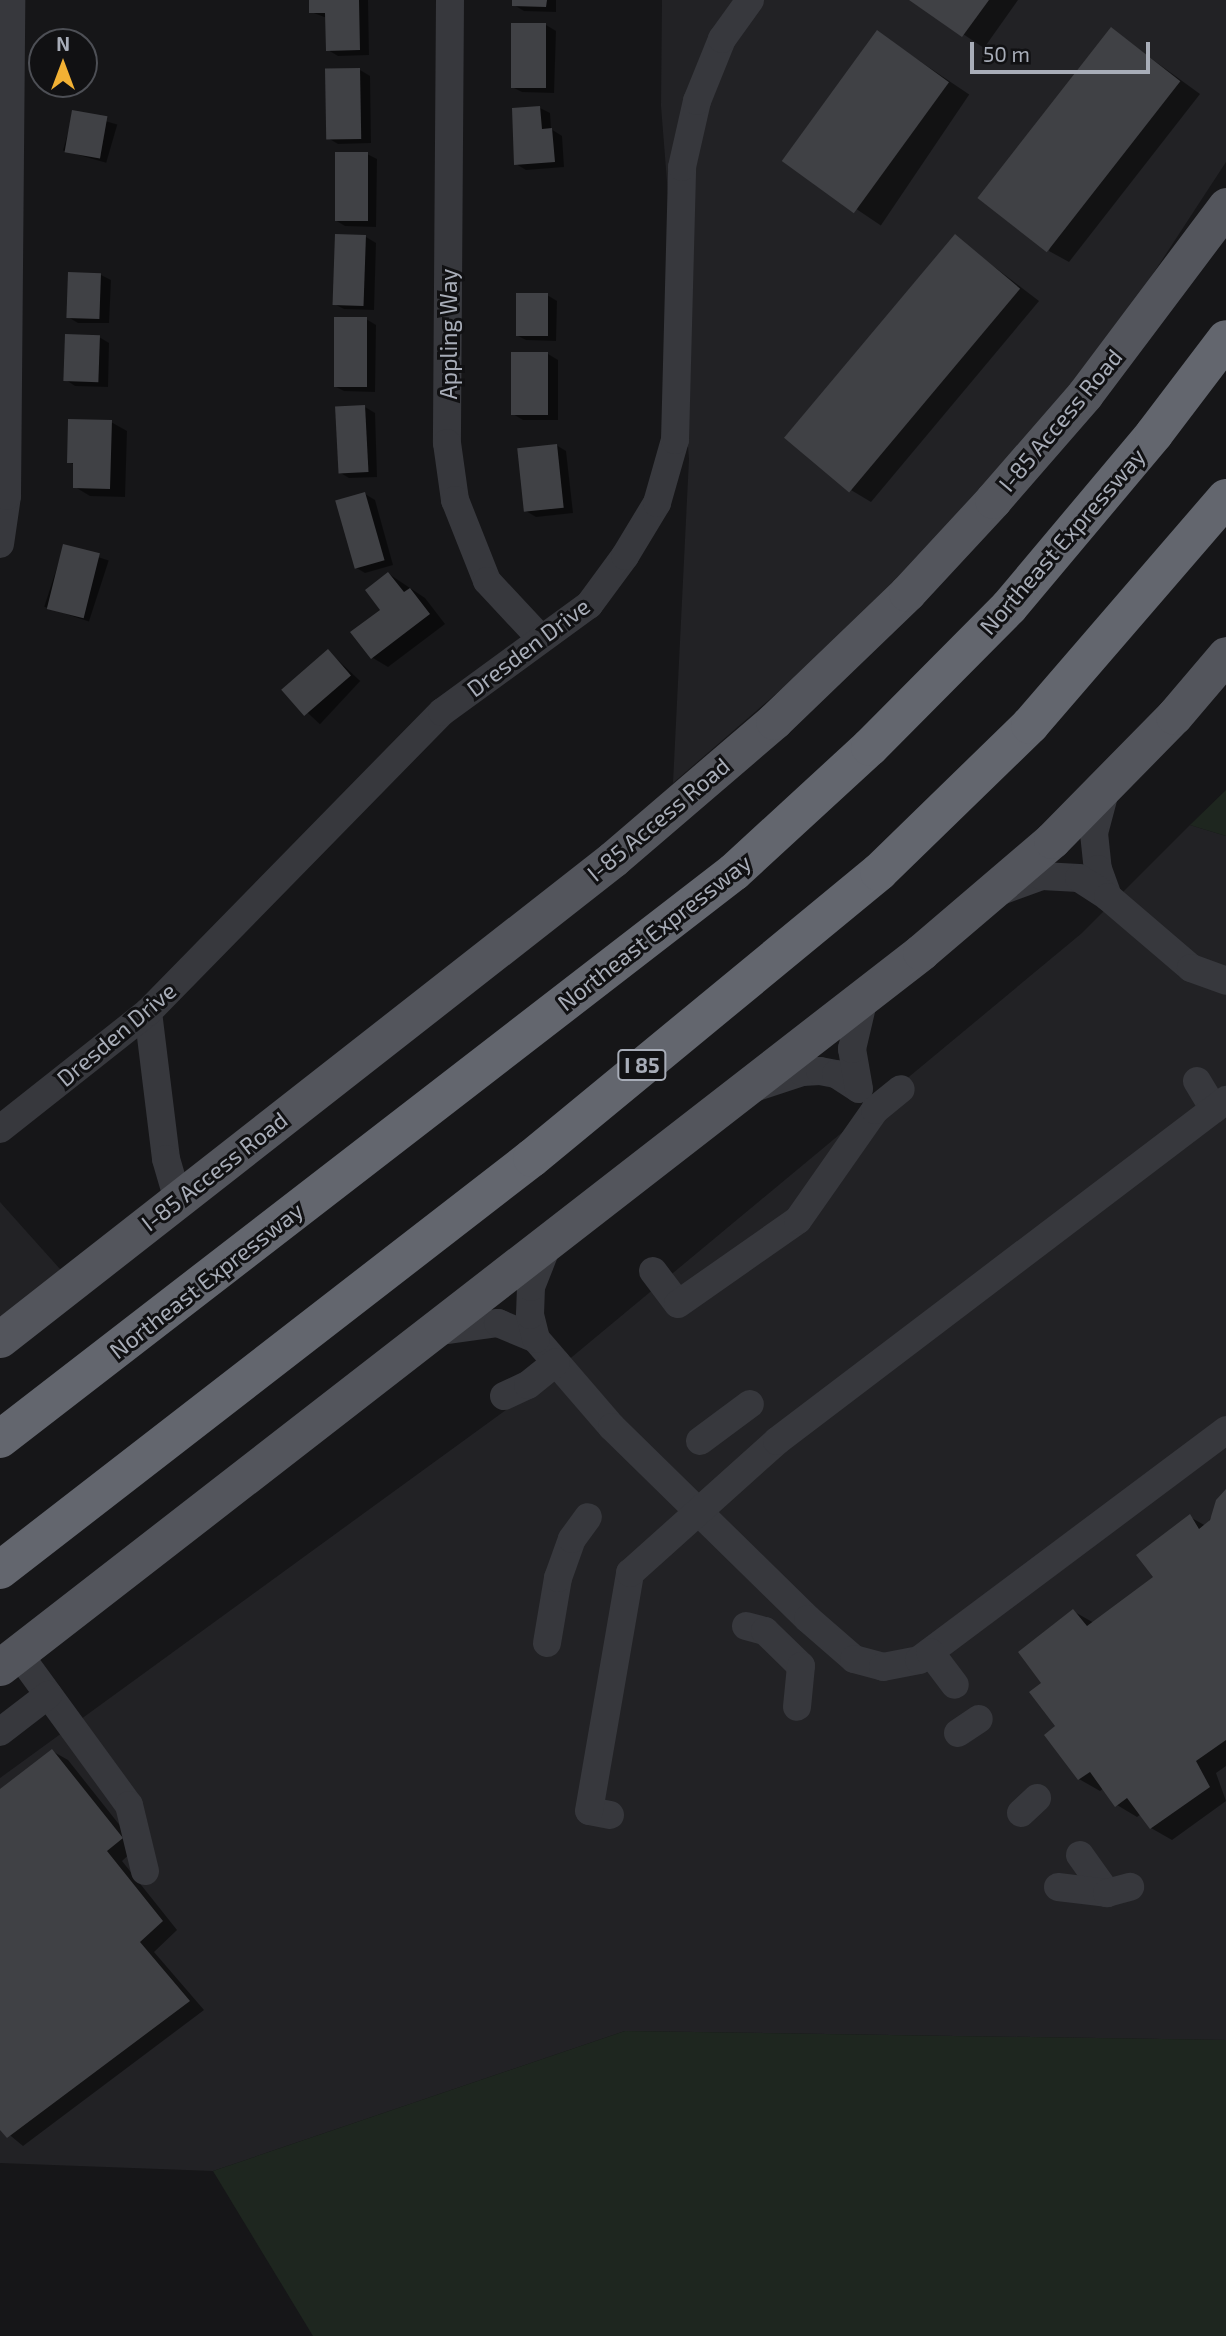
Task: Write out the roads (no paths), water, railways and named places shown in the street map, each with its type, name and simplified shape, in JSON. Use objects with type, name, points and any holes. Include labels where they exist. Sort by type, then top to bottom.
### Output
[{"type":"highway","name":"Northeast Expressway","points":[[0,1439],[734,872],[870,747],[1009,607],[1154,434],[1226,339]]},
{"type":"highway","name":"I 85","points":[[0,1570],[532,1158],[879,872],[1030,725],[1226,498]]},
{"type":"main road","name":"I-85 Access Road","points":[[0,1339],[613,859],[774,721],[907,593],[993,499],[1085,394],[1226,206]]},
{"type":"main road","points":[[9,1660],[864,998],[986,897],[1107,784],[1226,655]]},
{"type":"street","points":[[0,544],[8,483],[11,0]]},
{"type":"street","name":"Appling Way","points":[[450,0],[447,443],[454,499],[487,581],[541,639]]},
{"type":"street","name":"Dresden Drive","points":[[0,1129],[148,1012],[442,712],[589,605],[657,503],[675,440],[682,167],[697,100],[722,39],[744,3]]},
{"type":"street","points":[[1107,784],[1094,833],[1098,869],[1108,897]]},
{"type":"street","points":[[986,897],[1062,874],[1079,878],[1108,897],[1191,968],[1226,981]]},
{"type":"street","points":[[743,1093],[802,1072],[820,1071],[836,1074],[859,1088],[852,1049],[864,998]]},
{"type":"street","points":[[148,1012],[166,1159],[178,1200]]},
{"type":"street","points":[[610,1815],[589,1811],[630,1573],[777,1441],[1220,1105],[1197,1081]]},
{"type":"street","points":[[653,1271],[678,1304],[793,1223],[875,1110],[901,1089]]},
{"type":"street","points":[[536,1339],[530,1315],[531,1287],[549,1241]]},
{"type":"street","points":[[429,1334],[498,1323],[536,1339],[612,1427],[854,1659],[883,1667],[919,1660],[1226,1430]]},
{"type":"street","points":[[505,1396],[528,1385],[556,1362]]},
{"type":"street","points":[[699,1441],[750,1404]]},
{"type":"street","points":[[547,1643],[558,1578],[572,1539],[588,1517]]},
{"type":"street","points":[[746,1626],[765,1631],[801,1665],[797,1707]]},
{"type":"street","points":[[930,1652],[955,1685]]},
{"type":"street","points":[[9,1660],[48,1695],[129,1805],[145,1871]]},
{"type":"street","points":[[0,1732],[48,1695]]},
{"type":"street","points":[[1058,1887],[1118,1890],[1080,1855]]}]
